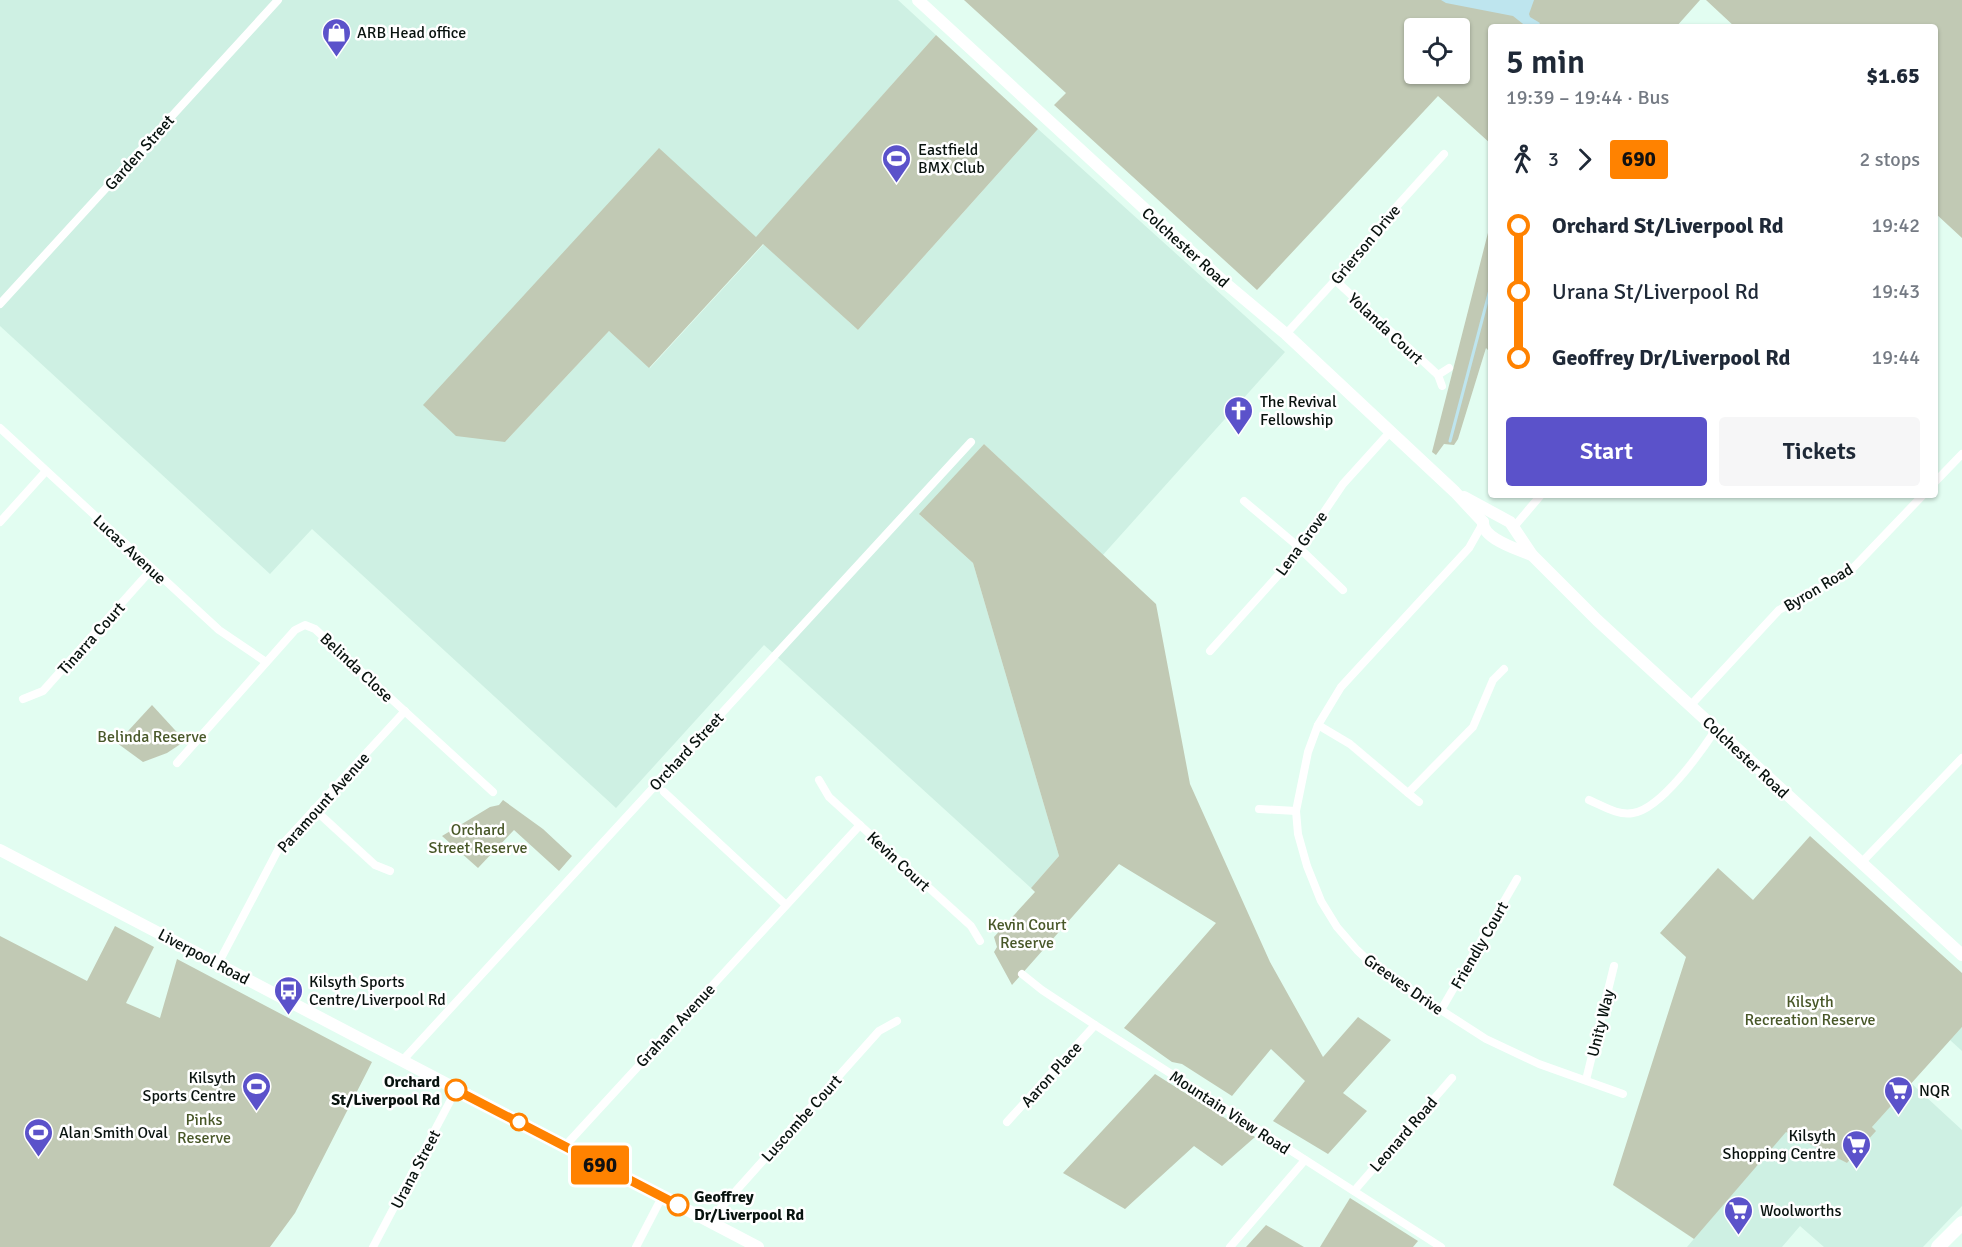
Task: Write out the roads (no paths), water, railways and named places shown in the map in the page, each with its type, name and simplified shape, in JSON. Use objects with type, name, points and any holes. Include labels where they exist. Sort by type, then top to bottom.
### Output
[{"type":"main road","name":"Colchester Road","points":[[918,0],[1224,282],[1286,334],[1486,520],[1495,538],[1532,555]]},
{"type":"main road","points":[[1486,520],[1511,526],[1509,537],[1495,538]]},
{"type":"main road","name":"Colchester Road","points":[[1511,526],[1532,555],[1597,620],[1962,955]]},
{"type":"main road","name":"Liverpool Road","points":[[0,849],[758,1247]]},
{"type":"main road","points":[[1938,1247],[1962,1222]]},
{"type":"street","name":"Garden Street","points":[[0,304],[278,0]]},
{"type":"street","name":"Grierson Drive","points":[[1286,334],[1371,241],[1388,216],[1444,154]]},
{"type":"street","name":"Yolanda Court","points":[[1335,280],[1438,375],[1442,386]]},
{"type":"street","name":"Yolanda Court","points":[[1438,375],[1449,368]]},
{"type":"street","name":"Lucas Avenue","points":[[0,428],[219,630],[266,662]]},
{"type":"street","name":"Lena Grove","points":[[1210,651],[1299,550],[1342,484],[1390,432]]},
{"type":"street","name":"Orchard Street","points":[[402,1061],[971,442]]},
{"type":"street","points":[[1938,479],[1962,454]]},
{"type":"street","points":[[0,522],[46,471]]},
{"type":"street","points":[[1511,526],[1538,498]]},
{"type":"street","name":"Byron Road","points":[[1690,706],[1779,610],[1854,567],[1920,498]]},
{"type":"street","points":[[1244,501],[1343,590]]},
{"type":"street","name":"Greeves Drive","points":[[1486,520],[1469,548],[1341,687],[1318,725],[1308,752],[1296,811],[1298,834],[1321,902],[1337,927],[1377,969],[1486,1039],[1539,1064],[1623,1094]]},
{"type":"street","name":"Greeves Drive","points":[[1469,548],[1495,538]]},
{"type":"street","name":"Tinarra Court","points":[[23,699],[43,691],[153,569]]},
{"type":"street","name":"Belinda Close","points":[[177,763],[295,630],[305,625],[310,626],[493,792]]},
{"type":"street","points":[[1408,793],[1473,727],[1493,681],[1504,669]]},
{"type":"street","name":"Paramount Avenue","points":[[218,964],[277,852],[405,711]]},
{"type":"street","points":[[1318,725],[1350,744],[1419,802]]},
{"type":"street","points":[[1589,800],[1623,813],[1634,813],[1647,808],[1661,797],[1693,762],[1716,729]]},
{"type":"street","points":[[1861,863],[1962,758]]},
{"type":"street","name":"Kevin Court","points":[[819,780],[829,797],[971,926],[980,941]]},
{"type":"street","points":[[664,792],[786,904]]},
{"type":"street","points":[[314,809],[375,865],[390,871]]},
{"type":"street","points":[[1259,809],[1296,811]]},
{"type":"street","name":"Graham Avenue","points":[[565,1146],[860,825]]},
{"type":"street","name":"Friendly Court","points":[[1441,1010],[1516,879]]},
{"type":"street","name":"Unity Way","points":[[1586,1080],[1614,966]]},
{"type":"street","name":"Mountain View Road","points":[[1022,974],[1095,1025],[1441,1247]]},
{"type":"street","name":"Luscombe Court","points":[[709,1221],[879,1031],[897,1021]]},
{"type":"street","name":"Aaron Place","points":[[1007,1122],[1095,1025]]},
{"type":"street","name":"Leonard Road","points":[[1354,1191],[1452,1078]]},
{"type":"street","name":"Urana Street","points":[[373,1247],[456,1090]]},
{"type":"street","points":[[1230,1247],[1305,1161]]},
{"type":"street","points":[[636,1247],[662,1197]]},
{"type":"water","points":[[1441,0],[1534,0],[1529,14],[1540,23],[1523,24],[1513,16],[1446,3]]},
{"type":"waterway","points":[[1450,441],[1488,297]]},
{"type":"place","name":"ARB Head office","points":[[336,58]]},
{"type":"place","name":"Eastfield BMX Club","points":[[897,184]]},
{"type":"place","name":"The Revival Fellowship","points":[[1239,436]]},
{"type":"place","name":"Kilsyth Sports Centre/Liverpool Rd","points":[[288,1016]]},
{"type":"place","name":"Orchard St/Liverpool Rd","points":[[456,1090]]},
{"type":"place","name":"Kilsyth Sports Centre","points":[[257,1112]]},
{"type":"place","name":"NQR","points":[[1898,1116]]},
{"type":"place","name":"Alan Smith Oval","points":[[38,1158]]},
{"type":"place","name":"Kilsyth Shopping Centre","points":[[1857,1170]]},
{"type":"place","name":"Geoffrey Dr/Liverpool Rd","points":[[678,1205]]},
{"type":"place","name":"Woolworths","points":[[1739,1236]]},
{"type":"park label","name":"Belinda Reserve","points":[[152,736]]},
{"type":"park label","name":"Orchard Street Reserve","points":[[478,838]]},
{"type":"park label","name":"Kevin Court Reserve","points":[[1027,933]]},
{"type":"park label","name":"Kilsyth Recreation Reserve","points":[[1810,1010]]},
{"type":"park label","name":"Pinks Reserve","points":[[204,1128]]}]
